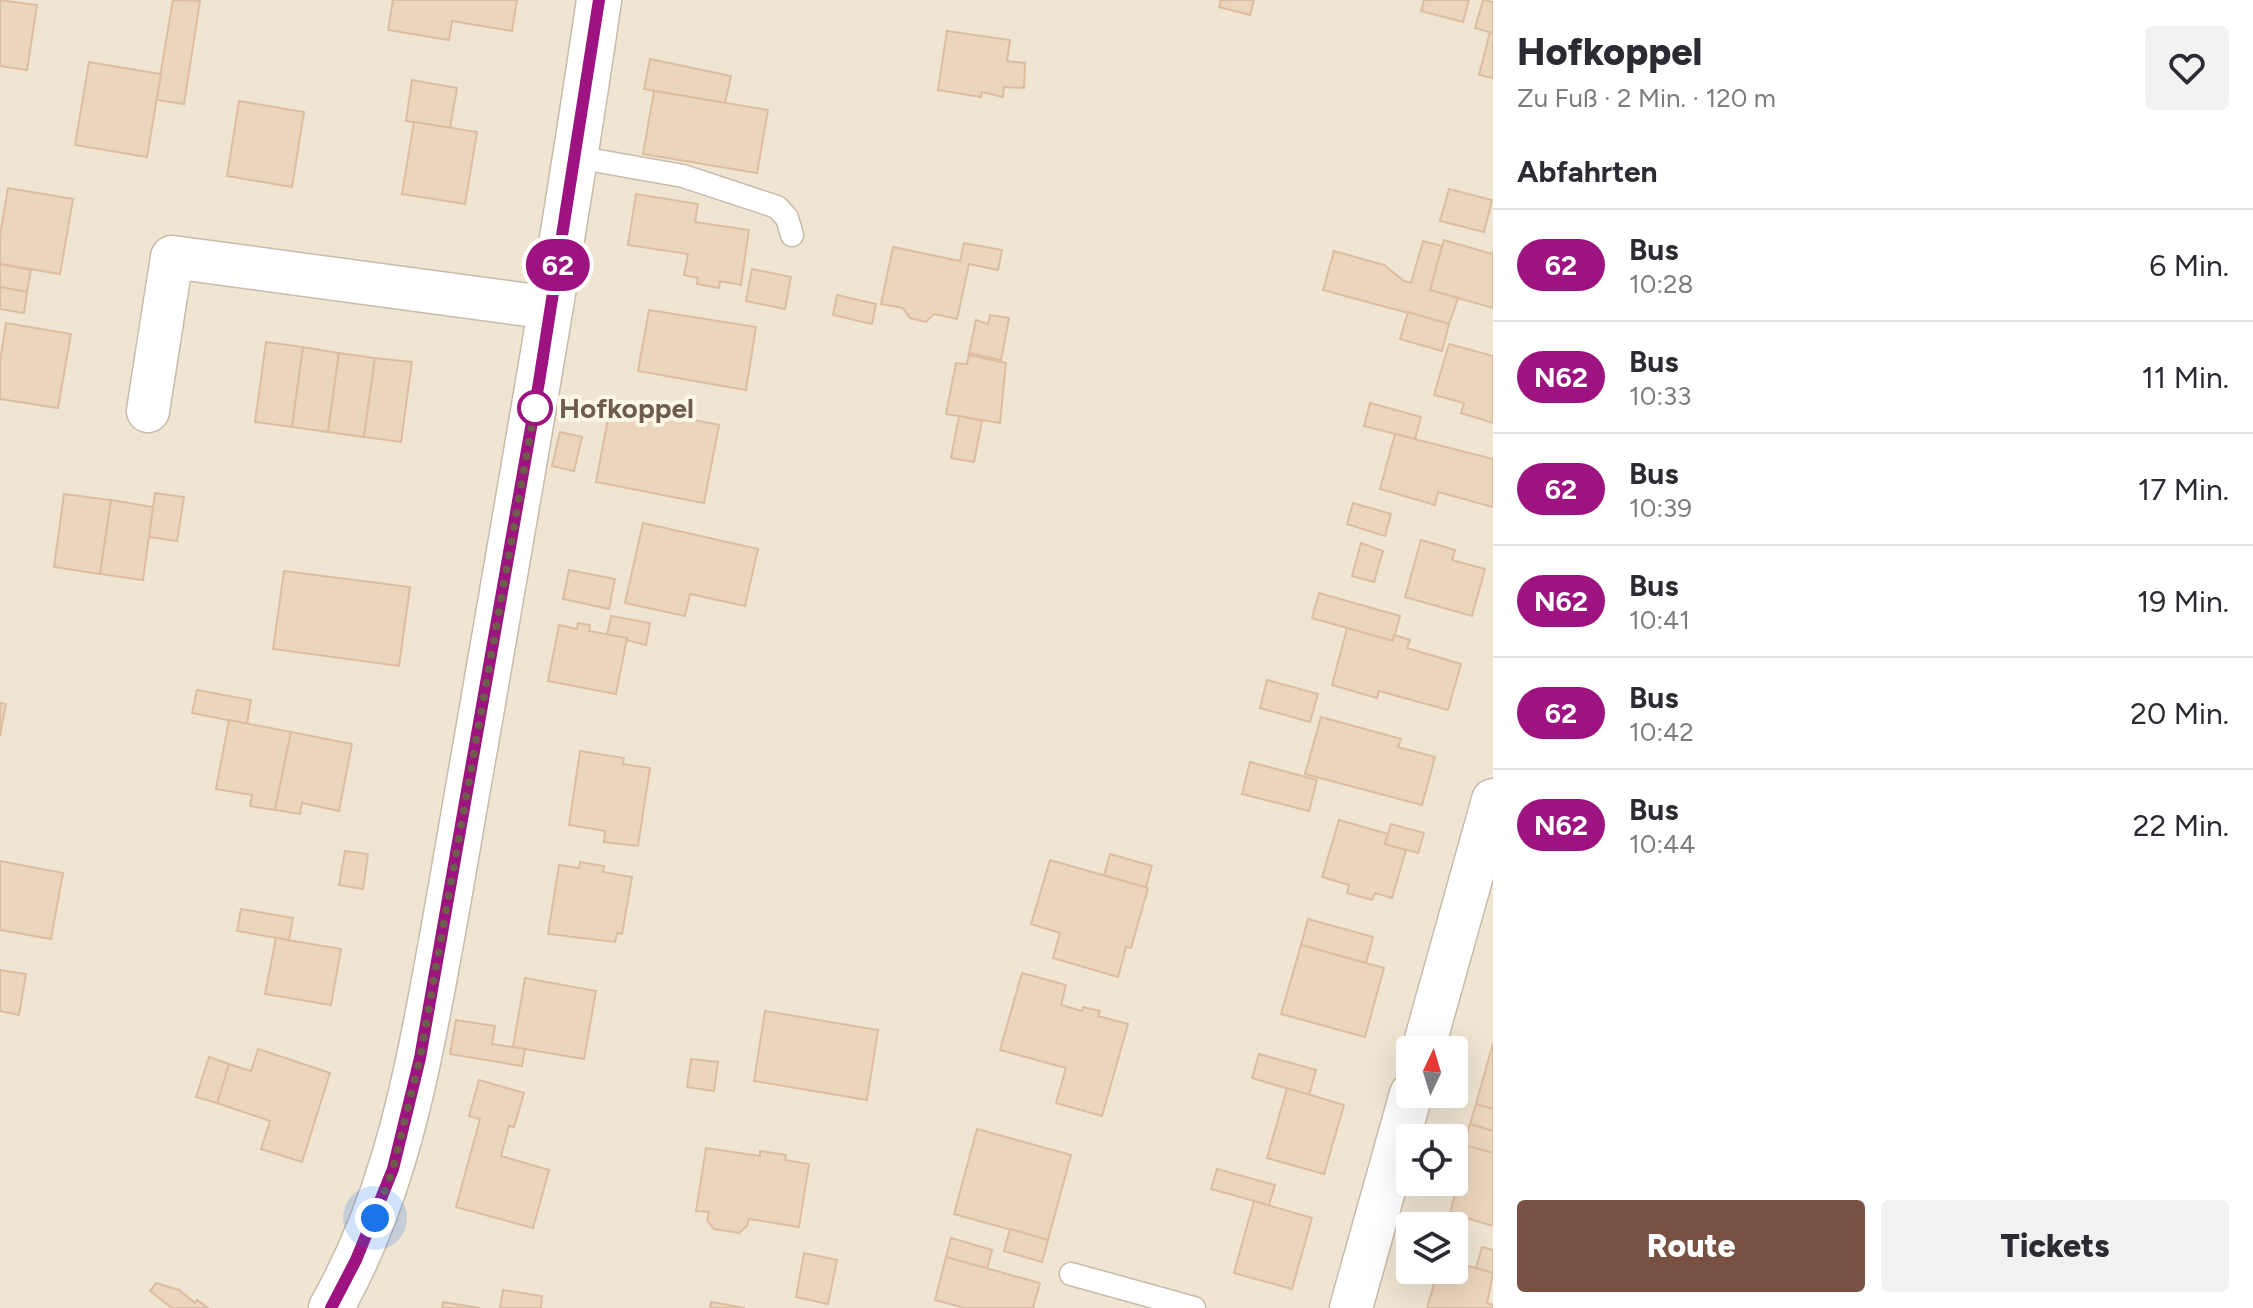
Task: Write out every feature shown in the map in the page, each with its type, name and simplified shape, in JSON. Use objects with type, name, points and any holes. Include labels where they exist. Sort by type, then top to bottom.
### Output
[{"type":"street","points":[[331,1308],[347,1281],[388,1181],[420,1058],[551,308],[599,0]]},
{"type":"street","points":[[148,411],[172,257],[551,308]]},
{"type":"street","points":[[1427,1036],[1493,800]]},
{"type":"street","points":[[1351,1308],[1407,1108]]},
{"type":"lane","points":[[576,157],[683,176],[777,207],[787,218],[792,235]]},
{"type":"lane","points":[[1071,1274],[1194,1308]]},
{"type":"shaded area","points":[[0,0],[1493,0],[1493,1308],[0,1308]]},
{"type":"building","points":[[0,0],[37,5],[27,70],[0,66]]},
{"type":"building","points":[[173,0],[200,1],[184,104],[156,100]]},
{"type":"building","points":[[393,0],[517,0],[512,31],[452,21],[449,40],[388,30]]},
{"type":"building","points":[[1221,0],[1254,0],[1250,15],[1219,7]]},
{"type":"building","points":[[1424,0],[1469,0],[1463,22],[1421,11]]},
{"type":"building","points":[[1483,0],[1493,2],[1493,33],[1475,28]]},
{"type":"building","points":[[947,31],[1010,40],[1007,61],[1025,63],[1024,88],[1004,87],[1003,97],[982,92],[981,97],[938,90]]},
{"type":"building","points":[[1490,32],[1493,33],[1493,78],[1479,75]]},
{"type":"building","points":[[650,59],[731,76],[725,103],[644,89]]},
{"type":"building","points":[[89,62],[161,74],[147,157],[75,145]]},
{"type":"building","points":[[412,80],[457,88],[450,128],[406,121]]},
{"type":"building","points":[[654,91],[768,110],[757,173],[643,154]]},
{"type":"building","points":[[239,101],[304,112],[292,187],[227,176]]},
{"type":"building","points":[[414,122],[477,132],[465,204],[402,194]]},
{"type":"building","points":[[8,188],[73,199],[60,274],[0,264],[0,235]]},
{"type":"building","points":[[1449,189],[1492,200],[1484,232],[1440,221]]},
{"type":"building","points":[[636,194],[698,204],[695,222],[749,230],[741,285],[720,281],[719,288],[697,284],[698,278],[684,275],[688,254],[628,245]]},
{"type":"building","points":[[1444,240],[1492,254],[1493,251],[1493,308],[1430,290]]},
{"type":"building","points":[[1423,241],[1442,246],[1430,290],[1458,298],[1449,324],[1323,290],[1334,251],[1384,265],[1411,283]]},
{"type":"building","points":[[964,243],[1002,250],[998,270],[969,264],[957,319],[934,314],[926,322],[910,318],[903,308],[881,304],[893,247],[960,261]]},
{"type":"building","points":[[0,264],[31,270],[27,292],[0,287]]},
{"type":"building","points":[[752,269],[791,277],[785,309],[746,301]]},
{"type":"building","points":[[0,287],[27,292],[24,313],[0,309]]},
{"type":"building","points":[[837,295],[876,304],[872,324],[833,315]]},
{"type":"building","points":[[649,310],[756,327],[746,390],[638,371]]},
{"type":"building","points":[[1408,312],[1449,324],[1442,351],[1400,339]]},
{"type":"building","points":[[990,315],[1009,318],[1001,360],[969,353],[976,320],[988,324]]},
{"type":"building","points":[[6,323],[71,334],[58,408],[0,399],[0,361]]},
{"type":"building","points":[[266,342],[303,347],[292,427],[255,422]]},
{"type":"building","points":[[1449,344],[1493,356],[1493,423],[1461,413],[1464,403],[1434,395]]},
{"type":"building","points":[[303,347],[339,353],[328,432],[292,427]]},
{"type":"building","points":[[339,353],[375,358],[364,437],[328,432]]},
{"type":"building","points":[[969,355],[1006,363],[1000,423],[946,414],[956,363],[967,364]]},
{"type":"building","points":[[375,358],[412,362],[401,442],[364,437]]},
{"type":"building","points":[[611,403],[719,425],[704,503],[596,482]]},
{"type":"building","points":[[1370,403],[1421,417],[1415,439],[1364,426]]},
{"type":"building","points":[[959,416],[982,421],[974,462],[951,458]]},
{"type":"building","points":[[560,432],[582,437],[574,471],[552,466]]},
{"type":"building","points":[[1395,434],[1493,459],[1493,507],[1438,492],[1435,505],[1380,489]]},
{"type":"building","points":[[155,493],[184,497],[177,541],[149,537]]},
{"type":"building","points":[[64,494],[111,500],[100,574],[54,567]]},
{"type":"building","points":[[111,500],[153,507],[143,580],[100,574]]},
{"type":"building","points":[[1353,503],[1391,514],[1385,536],[1347,524]]},
{"type":"building","points":[[643,523],[758,549],[745,606],[690,594],[685,616],[625,603]]},
{"type":"building","points":[[1421,540],[1455,550],[1452,560],[1485,569],[1472,616],[1405,597]]},
{"type":"building","points":[[1361,543],[1383,551],[1374,582],[1352,576]]},
{"type":"building","points":[[569,570],[615,579],[609,609],[563,599]]},
{"type":"building","points":[[284,571],[410,587],[399,666],[273,649]]},
{"type":"building","points":[[1319,593],[1400,616],[1393,641],[1312,618]]},
{"type":"building","points":[[611,616],[650,623],[646,645],[607,635]]},
{"type":"building","points":[[578,623],[590,625],[589,631],[627,638],[616,694],[548,681],[559,625],[577,629]]},
{"type":"building","points":[[1347,628],[1393,641],[1394,635],[1410,640],[1407,648],[1461,664],[1448,710],[1379,691],[1377,698],[1332,685]]},
{"type":"building","points":[[1267,680],[1318,694],[1310,722],[1260,708]]},
{"type":"building","points":[[197,690],[251,700],[247,724],[192,713]]},
{"type":"building","points":[[0,703],[6,704],[0,736]]},
{"type":"building","points":[[1321,717],[1401,739],[1398,747],[1435,757],[1422,805],[1305,774]]},
{"type":"building","points":[[229,720],[291,732],[275,810],[250,806],[252,795],[216,789]]},
{"type":"building","points":[[291,732],[352,744],[339,811],[302,803],[300,814],[275,810]]},
{"type":"building","points":[[580,751],[624,758],[623,764],[650,768],[638,846],[604,842],[605,831],[569,825]]},
{"type":"building","points":[[1250,762],[1317,780],[1309,811],[1242,794]]},
{"type":"building","points":[[1339,820],[1388,834],[1385,844],[1406,850],[1392,898],[1375,893],[1372,900],[1347,893],[1349,885],[1322,877]]},
{"type":"building","points":[[1391,824],[1424,833],[1418,853],[1385,844]]},
{"type":"building","points":[[345,851],[368,854],[363,889],[339,885]]},
{"type":"building","points":[[1110,854],[1152,866],[1146,887],[1104,876]]},
{"type":"building","points":[[1050,860],[1148,888],[1131,948],[1126,947],[1118,977],[1053,958],[1060,933],[1031,924]]},
{"type":"building","points":[[0,861],[63,873],[51,939],[0,930]]},
{"type":"building","points":[[580,862],[604,866],[603,872],[632,877],[622,934],[617,933],[615,942],[548,934],[559,865],[579,868]]},
{"type":"building","points":[[241,909],[293,918],[289,940],[237,931]]},
{"type":"building","points":[[1308,919],[1373,937],[1366,963],[1301,945]]},
{"type":"building","points":[[276,938],[341,949],[331,1005],[265,994]]},
{"type":"building","points":[[1301,945],[1384,968],[1365,1037],[1281,1014]]},
{"type":"building","points":[[0,970],[26,974],[19,1015],[0,1011]]},
{"type":"building","points":[[1022,973],[1066,985],[1061,1005],[1082,1011],[1083,1007],[1100,1011],[1098,1016],[1128,1024],[1102,1116],[1056,1103],[1066,1068],[1000,1050]]},
{"type":"building","points":[[525,978],[596,991],[584,1059],[513,1047]]},
{"type":"building","points":[[765,1011],[878,1030],[867,1100],[754,1081]]},
{"type":"building","points":[[456,1020],[495,1026],[492,1044],[525,1049],[522,1066],[450,1054]]},
{"type":"building","points":[[1493,1043],[1493,1109],[1476,1104]]},
{"type":"building","points":[[258,1049],[330,1073],[302,1162],[261,1149],[270,1121],[217,1103],[229,1064],[251,1071]]},
{"type":"building","points":[[1259,1054],[1316,1070],[1309,1095],[1252,1078]]},
{"type":"building","points":[[209,1057],[229,1064],[217,1103],[196,1097]]},
{"type":"building","points":[[691,1059],[718,1062],[714,1091],[687,1087]]},
{"type":"building","points":[[479,1080],[524,1093],[514,1127],[509,1126],[501,1156],[549,1170],[533,1228],[456,1207],[480,1119],[469,1116]]},
{"type":"building","points":[[1287,1088],[1344,1105],[1324,1174],[1267,1158]]},
{"type":"building","points":[[1476,1104],[1493,1109],[1493,1131],[1470,1124]]},
{"type":"building","points":[[1470,1124],[1493,1131],[1493,1153],[1468,1146]]},
{"type":"building","points":[[977,1129],[1071,1155],[1048,1240],[954,1214]]},
{"type":"building","points":[[1468,1146],[1493,1153],[1493,1226],[1468,1218],[1468,1212],[1450,1212],[1455,1196],[1468,1196]]},
{"type":"building","points":[[706,1148],[760,1156],[760,1151],[786,1155],[785,1160],[809,1164],[799,1227],[749,1219],[747,1226],[739,1233],[714,1229],[707,1220],[709,1212],[696,1211]]},
{"type":"building","points":[[1217,1169],[1275,1185],[1269,1205],[1211,1189]]},
{"type":"building","points":[[1254,1201],[1312,1218],[1292,1289],[1234,1273]]},
{"type":"building","points":[[1010,1229],[1048,1240],[1042,1262],[1004,1251]]},
{"type":"building","points":[[951,1238],[992,1250],[987,1269],[946,1257]]},
{"type":"building","points":[[1482,1247],[1493,1250],[1493,1273],[1476,1268]]},
{"type":"building","points":[[804,1253],[837,1260],[828,1304],[796,1297]]},
{"type":"building","points":[[946,1257],[1040,1283],[1033,1308],[965,1308],[935,1300]]},
{"type":"building","points":[[1468,1266],[1493,1273],[1487,1303],[1493,1308],[1427,1308],[1434,1284],[1468,1284]]},
{"type":"building","points":[[156,1283],[179,1290],[195,1303],[197,1300],[208,1308],[172,1308],[150,1291]]},
{"type":"building","points":[[503,1290],[542,1296],[541,1308],[500,1308]]},
{"type":"building","points":[[443,1302],[480,1308],[442,1308]]},
{"type":"building","points":[[711,1302],[745,1308],[710,1308]]},
{"type":"bus line","name":"62","points":[[331,1308],[347,1281],[393,1169],[420,1058],[539,382],[599,0]]},
{"type":"place","name":"Hofkoppel","points":[[535,408]]},
{"type":"route","points":[[375,1218],[393,1169],[420,1058],[535,408]]}]
